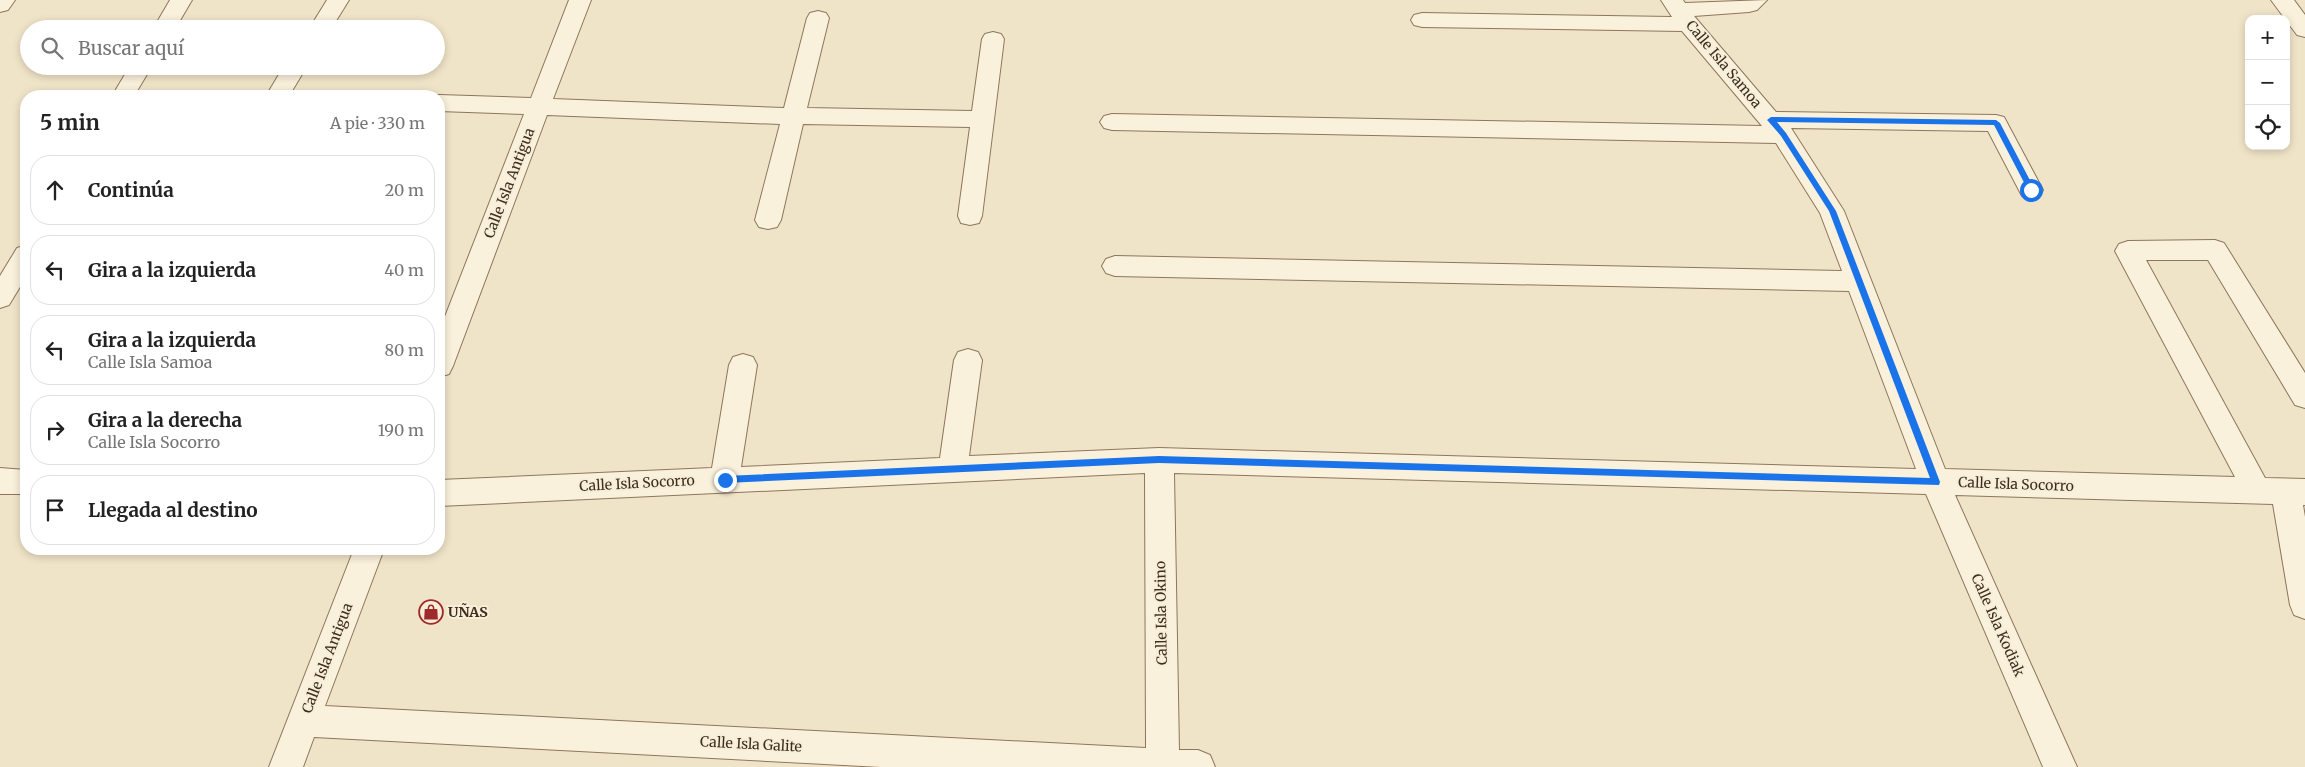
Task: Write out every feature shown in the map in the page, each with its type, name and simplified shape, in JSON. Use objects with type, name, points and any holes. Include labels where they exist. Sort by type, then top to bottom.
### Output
[{"type":"street","points":[[0,5],[4,0]]},
{"type":"street","points":[[170,20],[182,0]]},
{"type":"street","points":[[326,20],[338,0]]},
{"type":"street","name":"Calle Isla Antigua","points":[[445,350],[580,0]]},
{"type":"street","points":[[1422,20],[1680,11],[1749,5],[1756,0]]},
{"type":"street","points":[[2282,0],[2305,30]]},
{"type":"street","name":"Calle Isla Samoa","points":[[1680,11],[1777,127],[1832,211],[1936,482]]},
{"type":"street","points":[[768,220],[818,18]]},
{"type":"street","points":[[970,216],[993,39]]},
{"type":"street","points":[[127,90],[136,75]]},
{"type":"street","points":[[281,90],[290,75]]},
{"type":"street","points":[[445,103],[793,116],[983,120]]},
{"type":"street","points":[[1112,122],[1777,127],[1996,123],[2031,190]]},
{"type":"street","points":[[2305,397],[2215,250],[2128,251],[2283,492],[2305,605]]},
{"type":"street","points":[[0,298],[20,265]]},
{"type":"street","points":[[1115,266],[1859,281]]},
{"type":"street","points":[[953,469],[968,360]]},
{"type":"street","points":[[725,480],[742,365]]},
{"type":"street","name":"Calle Isla Socorro","points":[[445,493],[1159,460],[2283,492]]},
{"type":"street","name":"Calle Isla Okino","points":[[1159,460],[1163,766]]},
{"type":"street","points":[[0,482],[20,482]]},
{"type":"street","name":"Calle Isla Kodiak","points":[[1936,482],[2060,767]]},
{"type":"street","name":"Calle Isla Antigua","points":[[286,767],[367,555]]},
{"type":"street","name":"Calle Isla Galite","points":[[303,720],[1198,767]]},
{"type":"place","name":"UÑAS","points":[[431,612]]},
{"type":"route","points":[[725,480],[1159,460],[1936,482],[1832,211],[1783,135],[1771,120],[1996,123],[2031,190]]}]
